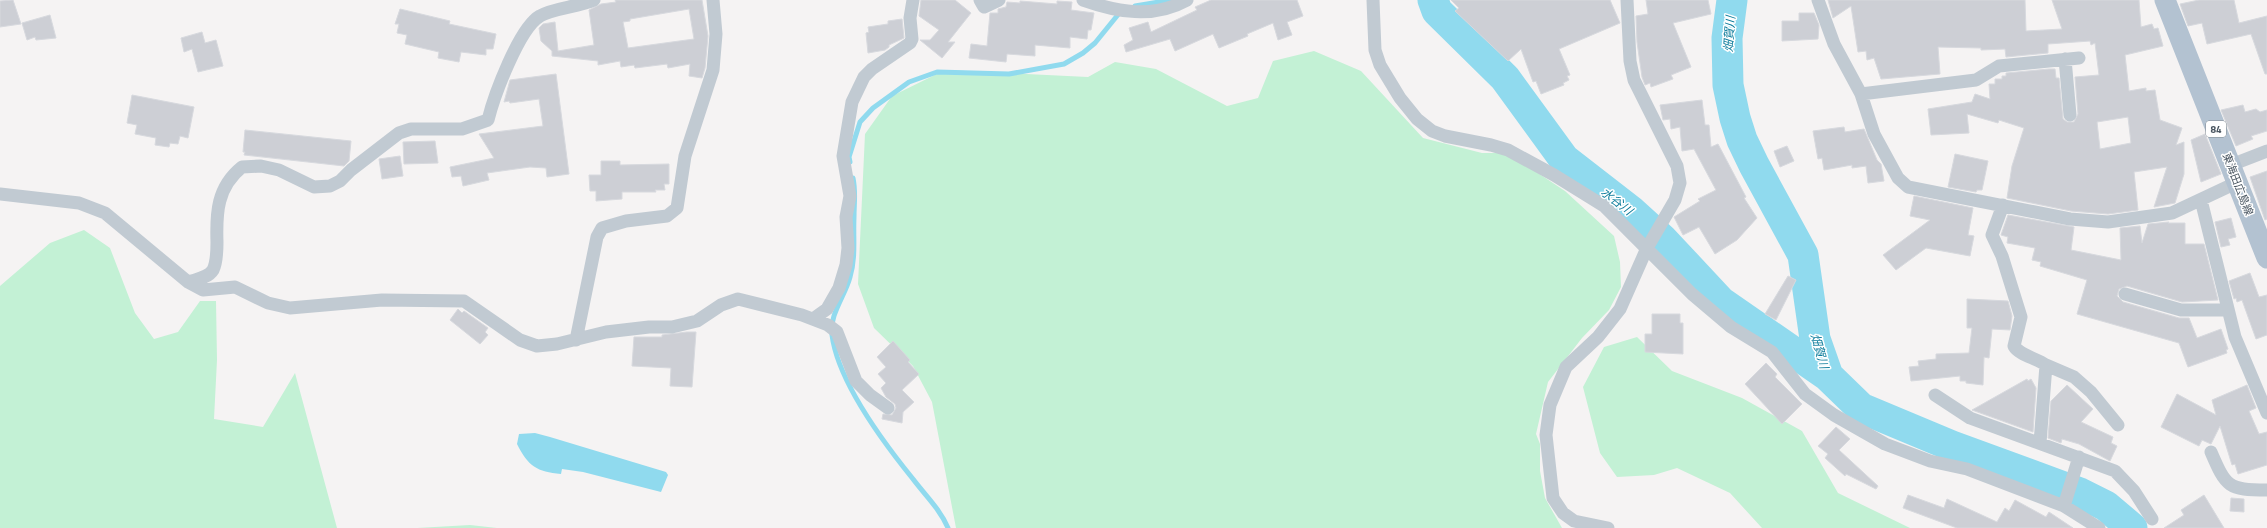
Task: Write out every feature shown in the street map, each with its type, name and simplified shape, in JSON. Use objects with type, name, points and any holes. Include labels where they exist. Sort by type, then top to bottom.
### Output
[{"type":"main road","name":"東海田広島線","points":[[2164,0],[2267,258]]},
{"type":"street","points":[[188,282],[204,277],[212,270],[217,250],[218,200],[225,184],[242,167],[279,170],[314,187],[330,186],[340,181],[351,170],[398,133],[411,129],[462,129],[478,125],[488,120],[500,80],[528,28],[540,16],[594,0]]},
{"type":"street","points":[[576,340],[597,237],[602,228],[626,221],[666,216],[676,208],[685,156],[713,70],[716,34],[713,0]]},
{"type":"street","points":[[813,319],[827,309],[839,288],[846,265],[848,248],[846,217],[850,196],[842,156],[846,124],[852,102],[864,77],[872,69],[910,43],[912,39],[910,18],[913,0]]},
{"type":"street","points":[[980,0],[984,7],[1000,0]]},
{"type":"street","points":[[1083,0],[1129,13],[1158,11],[1187,0]]},
{"type":"street","points":[[1373,0],[1375,50],[1380,65],[1400,98],[1417,119],[1432,131],[1445,136],[1491,145],[1525,158],[1604,206],[1650,243],[1692,294],[1731,327],[1772,352],[1805,394],[1834,415],[1884,444],[1930,461],[1967,469],[2065,503],[2098,528]]},
{"type":"street","points":[[1608,528],[1574,521],[1563,512],[1554,498],[1546,435],[1550,405],[1566,367],[1598,337],[1620,309],[1650,243],[1675,200],[1680,183],[1677,166],[1634,80],[1630,61],[1627,0]]},
{"type":"street","points":[[1818,0],[1834,44],[1861,94],[1874,134],[1898,178],[1908,187],[2003,204],[2070,219],[2108,222],[2172,213],[2201,200],[2234,174],[2267,151]]},
{"type":"street","points":[[1861,94],[1976,80],[1999,66],[2079,58]]},
{"type":"street","points":[[2065,59],[2070,115]]},
{"type":"street","points":[[0,194],[79,203],[105,213],[188,282],[203,290],[235,287],[268,304],[290,308],[382,300],[431,302],[457,300],[464,301],[520,340],[537,346],[576,340],[606,332],[649,327],[672,327],[697,321],[721,305],[738,298],[813,319],[837,332],[856,381],[870,395],[888,408]]},
{"type":"street","points":[[2201,200],[2223,280],[2227,310],[2235,337],[2267,413]]},
{"type":"street","points":[[2003,204],[1992,235],[2002,256],[2021,317],[2014,346],[2017,350],[2036,358],[2046,365],[2074,377],[2091,392],[2118,425]]},
{"type":"street","points":[[2125,294],[2181,310],[2227,310]]},
{"type":"street","points":[[2040,443],[2046,365]]},
{"type":"street","points":[[1935,395],[1970,418],[2040,443],[2078,461],[2116,471],[2134,491],[2152,519]]},
{"type":"street","points":[[2211,452],[2222,476],[2229,485],[2242,489],[2267,490]]},
{"type":"street","points":[[2065,503],[2078,461]]},
{"type":"green space","points":[[1314,51],[1361,71],[1423,138],[1482,153],[1508,153],[1565,191],[1614,236],[1620,262],[1621,287],[1609,310],[1582,338],[1548,382],[1536,434],[1540,444],[1540,471],[1545,498],[1562,528],[956,528],[932,402],[913,366],[874,328],[858,284],[865,134],[892,96],[945,70],[1088,77],[1115,62],[1156,69],[1227,106],[1258,98],[1273,61]]},
{"type":"green space","points":[[84,230],[110,248],[135,313],[154,339],[178,332],[200,301],[216,301],[217,360],[214,419],[263,427],[295,373],[337,528],[0,528],[0,286],[50,243]]},
{"type":"green space","points":[[1637,337],[1672,371],[1742,398],[1802,431],[1838,493],[1910,528],[1762,528],[1730,493],[1677,468],[1654,475],[1617,477],[1600,453],[1583,387],[1604,347]]},
{"type":"green space","points":[[470,525],[497,528],[417,528]]},
{"type":"water","points":[[535,433],[550,437],[666,472],[668,475],[661,492],[583,472],[562,469],[561,474],[546,472],[529,463],[525,458],[517,444],[519,434]]},
{"type":"building","points":[[13,0],[21,24],[0,27],[0,1]]},
{"type":"building","points":[[615,0],[702,0],[708,36],[705,68],[702,78],[689,76],[690,64],[668,68],[667,64],[635,68],[634,65],[621,67],[620,61],[598,65],[598,61],[552,56],[552,51],[541,41],[539,28],[543,24],[555,22],[558,51],[594,45],[589,10],[601,4],[616,2]],"holes":[[[689,9],[694,39],[628,48],[623,22],[630,21],[630,19]]]},
{"type":"building","points":[[921,0],[955,0],[971,13],[948,42],[955,42],[942,58],[920,40],[930,40],[939,30],[919,16]]},
{"type":"building","points":[[1211,0],[1297,0],[1303,16],[1287,22],[1292,35],[1278,40],[1273,23],[1247,34],[1248,36],[1219,48],[1213,34],[1175,51],[1170,39],[1126,52],[1124,45],[1133,40],[1129,28],[1148,22],[1151,32],[1197,10],[1195,7]]},
{"type":"building","points":[[1451,0],[1610,0],[1620,23],[1559,49],[1570,75],[1567,76],[1569,80],[1563,83],[1564,85],[1541,94],[1536,81],[1533,82],[1521,49],[1508,61],[1455,11],[1459,8]]},
{"type":"building","points":[[1646,0],[1708,0],[1711,14],[1673,23],[1691,67],[1671,75],[1673,79],[1651,87],[1650,83],[1645,85],[1642,77],[1637,42],[1636,16],[1648,14]]},
{"type":"building","points":[[1828,0],[2025,0],[2026,31],[2062,29],[2052,0],[2139,0],[2141,27],[2152,24],[2154,29],[2158,28],[2163,46],[2125,55],[2129,91],[2146,88],[2146,91],[2155,90],[2160,120],[2182,128],[2176,145],[2184,142],[2184,174],[2175,203],[2154,207],[2167,167],[2134,172],[2138,210],[2108,214],[2071,211],[2007,198],[2012,166],[2024,128],[1999,120],[1998,123],[1967,114],[1969,133],[1931,135],[1928,109],[1972,102],[1975,94],[1990,99],[1989,84],[1995,84],[1995,79],[2002,79],[2002,76],[2006,76],[2006,73],[2049,69],[2055,69],[2056,78],[2059,78],[2063,119],[2067,122],[2074,122],[2078,114],[2075,77],[2099,75],[2095,43],[2091,45],[2090,41],[2048,44],[2048,53],[2006,57],[2005,49],[1981,50],[1981,48],[1938,47],[1940,74],[1881,79],[1874,58],[1867,60],[1866,51],[1858,52],[1851,6],[1833,18]],"holes":[[[2128,117],[2131,143],[2100,149],[2097,122]]]},
{"type":"building","points":[[2199,0],[2234,0],[2239,23],[2267,16],[2267,74],[2265,74],[2251,34],[2207,44],[2202,23],[2188,26],[2180,4]]},
{"type":"building","points":[[1020,1],[1057,4],[1057,1],[1072,2],[1071,10],[1094,13],[1091,30],[1088,30],[1087,39],[1070,37],[1070,48],[1035,45],[1035,56],[1007,54],[1006,62],[969,58],[971,44],[987,46],[990,13],[998,13],[998,9],[1006,7],[1007,2],[1020,3]]},
{"type":"building","points":[[400,9],[450,21],[449,24],[496,34],[493,49],[486,49],[486,55],[461,52],[459,62],[438,58],[439,52],[405,44],[407,35],[397,33],[399,24],[395,24]]},
{"type":"building","points":[[1799,13],[1814,13],[1819,25],[1818,39],[1782,41],[1782,21],[1799,21]]},
{"type":"building","points":[[50,15],[56,38],[36,40],[35,37],[27,40],[22,23]]},
{"type":"building","points":[[902,19],[904,38],[889,45],[889,47],[885,50],[868,53],[866,33],[869,32],[868,27],[888,24],[888,21]]},
{"type":"building","points":[[202,32],[205,43],[216,40],[223,66],[198,72],[192,49],[184,52],[181,38]]},
{"type":"building","points":[[556,74],[569,174],[547,177],[546,168],[530,167],[487,173],[489,180],[463,186],[461,176],[452,177],[450,167],[494,158],[479,134],[543,126],[539,99],[510,103],[509,101],[504,102],[510,80]]},
{"type":"building","points":[[132,95],[194,107],[188,138],[180,136],[178,144],[170,143],[169,147],[155,145],[156,138],[135,134],[137,125],[127,123]]},
{"type":"building","points":[[1702,100],[1705,125],[1709,125],[1711,147],[1718,144],[1746,197],[1744,198],[1757,218],[1737,240],[1715,254],[1699,227],[1683,235],[1674,217],[1700,201],[1698,199],[1716,190],[1694,149],[1682,151],[1680,127],[1671,129],[1670,119],[1663,120],[1660,105]]},
{"type":"building","points":[[2243,105],[2245,112],[2256,109],[2260,112],[2267,110],[2267,131],[2251,136],[2253,139],[2236,146],[2221,110]]},
{"type":"building","points":[[1844,127],[1845,132],[1864,129],[1877,160],[1881,164],[1884,181],[1868,183],[1866,166],[1852,168],[1852,165],[1824,170],[1822,158],[1818,159],[1813,131]]},
{"type":"building","points":[[245,130],[351,141],[349,161],[344,166],[244,155]]},
{"type":"building","points":[[2205,134],[2221,174],[2201,182],[2191,140]]},
{"type":"building","points":[[435,141],[438,163],[404,164],[403,142]]},
{"type":"building","points":[[1787,146],[1794,161],[1780,167],[1774,151]]},
{"type":"building","points":[[1955,154],[1988,161],[1982,190],[1977,190],[1976,192],[1948,187]]},
{"type":"building","points":[[400,156],[403,176],[382,179],[379,159]]},
{"type":"building","points":[[601,161],[620,161],[620,165],[669,164],[669,184],[664,184],[665,190],[655,190],[656,192],[622,192],[622,199],[596,201],[596,191],[590,191],[589,175],[601,175]]},
{"type":"building","points":[[2267,171],[2267,219],[2265,220],[2250,177]]},
{"type":"building","points":[[1914,196],[1973,208],[1968,235],[1974,236],[1970,256],[1926,248],[1896,270],[1883,255],[1930,220],[1910,216]]},
{"type":"building","points":[[2008,215],[2074,227],[2071,250],[2121,260],[2120,228],[2140,226],[2142,243],[2148,224],[2169,222],[2168,223],[2185,223],[2185,244],[2204,244],[2218,300],[2182,302],[2127,286],[2119,289],[2117,296],[2123,302],[2179,318],[2189,318],[2197,338],[2221,329],[2228,349],[2226,350],[2227,353],[2188,367],[2179,343],[2077,314],[2087,280],[2040,266],[2041,262],[2032,260],[2035,248],[2007,243],[2008,237],[2001,235]]},
{"type":"building","points":[[2231,218],[2236,237],[2228,239],[2230,245],[2221,247],[2215,222]]},
{"type":"building","points":[[2250,273],[2259,297],[2267,295],[2267,335],[2256,339],[2242,300],[2237,302],[2236,298],[2234,299],[2229,281]]},
{"type":"building","points":[[1788,276],[1796,280],[1776,320],[1765,314]]},
{"type":"building","points":[[1967,299],[2008,301],[2012,316],[2010,330],[1992,329],[1989,358],[1984,357],[1983,385],[1960,381],[1960,376],[1911,381],[1909,367],[1919,366],[1918,361],[1936,359],[1936,354],[1969,353],[1972,328],[1967,328]]},
{"type":"building","points":[[458,309],[462,313],[464,311],[488,328],[485,332],[488,335],[480,344],[450,320]]},
{"type":"building","points":[[1652,314],[1680,314],[1680,323],[1683,323],[1683,354],[1645,352],[1645,334],[1652,334]]},
{"type":"building","points":[[696,332],[692,387],[670,386],[671,368],[632,366],[634,337],[662,337],[662,335]]},
{"type":"building","points":[[893,341],[910,360],[908,362],[919,374],[902,390],[914,402],[903,412],[902,423],[882,419],[883,414],[892,415],[896,408],[895,404],[886,397],[881,388],[886,383],[878,374],[886,367],[877,357]]},
{"type":"building","points":[[1766,363],[1777,374],[1775,377],[1802,404],[1782,424],[1745,384]]},
{"type":"building","points":[[2027,379],[2028,381],[2031,379],[2036,388],[2033,432],[1972,410]]},
{"type":"building","points":[[2067,385],[2093,409],[2081,422],[2113,437],[2111,443],[2117,446],[2110,461],[2079,444],[2062,439],[2061,443],[2048,438],[2051,401]]},
{"type":"building","points":[[2247,385],[2256,408],[2249,411],[2259,434],[2267,432],[2267,465],[2238,474],[2235,464],[2232,465],[2220,426],[2211,444],[2202,440],[2199,446],[2161,427],[2177,394],[2216,415],[2212,400]]},
{"type":"building","points":[[1836,427],[1850,439],[1839,450],[1878,486],[1876,489],[1846,474],[1845,476],[1825,458],[1828,454],[1818,446]]},
{"type":"building","points":[[1908,495],[1944,508],[1947,499],[1997,522],[2005,508],[2009,511],[2015,500],[2046,517],[2049,512],[2073,528],[1957,528],[1903,508]]},
{"type":"building","points":[[2204,495],[2224,528],[2164,528],[2184,515],[2181,510]]},
{"type":"building","points":[[2231,498],[2244,499],[2244,512],[2230,511]]},
{"type":"waterway","points":[[1135,6],[1171,0]]},
{"type":"waterway","name":"水谷川","points":[[1433,0],[1437,11],[1505,78],[1564,159],[1631,211],[1663,240],[1721,302],[1828,376],[1861,408],[1952,446],[2080,493],[2106,506],[2132,528]]},
{"type":"waterway","name":"畑賀川","points":[[1732,0],[1727,38],[1728,85],[1735,118],[1742,140],[1754,165],[1803,255],[1815,339],[1828,376]]},
{"type":"waterway","points":[[850,162],[849,157],[860,122],[873,108],[909,82],[937,72],[1009,74],[1064,64],[1083,53],[1095,43],[1121,11]]},
{"type":"waterway","points":[[853,178],[855,193],[853,262],[848,284],[833,320],[832,335],[836,353],[852,391],[876,430],[901,464],[937,508],[948,528]]}]
